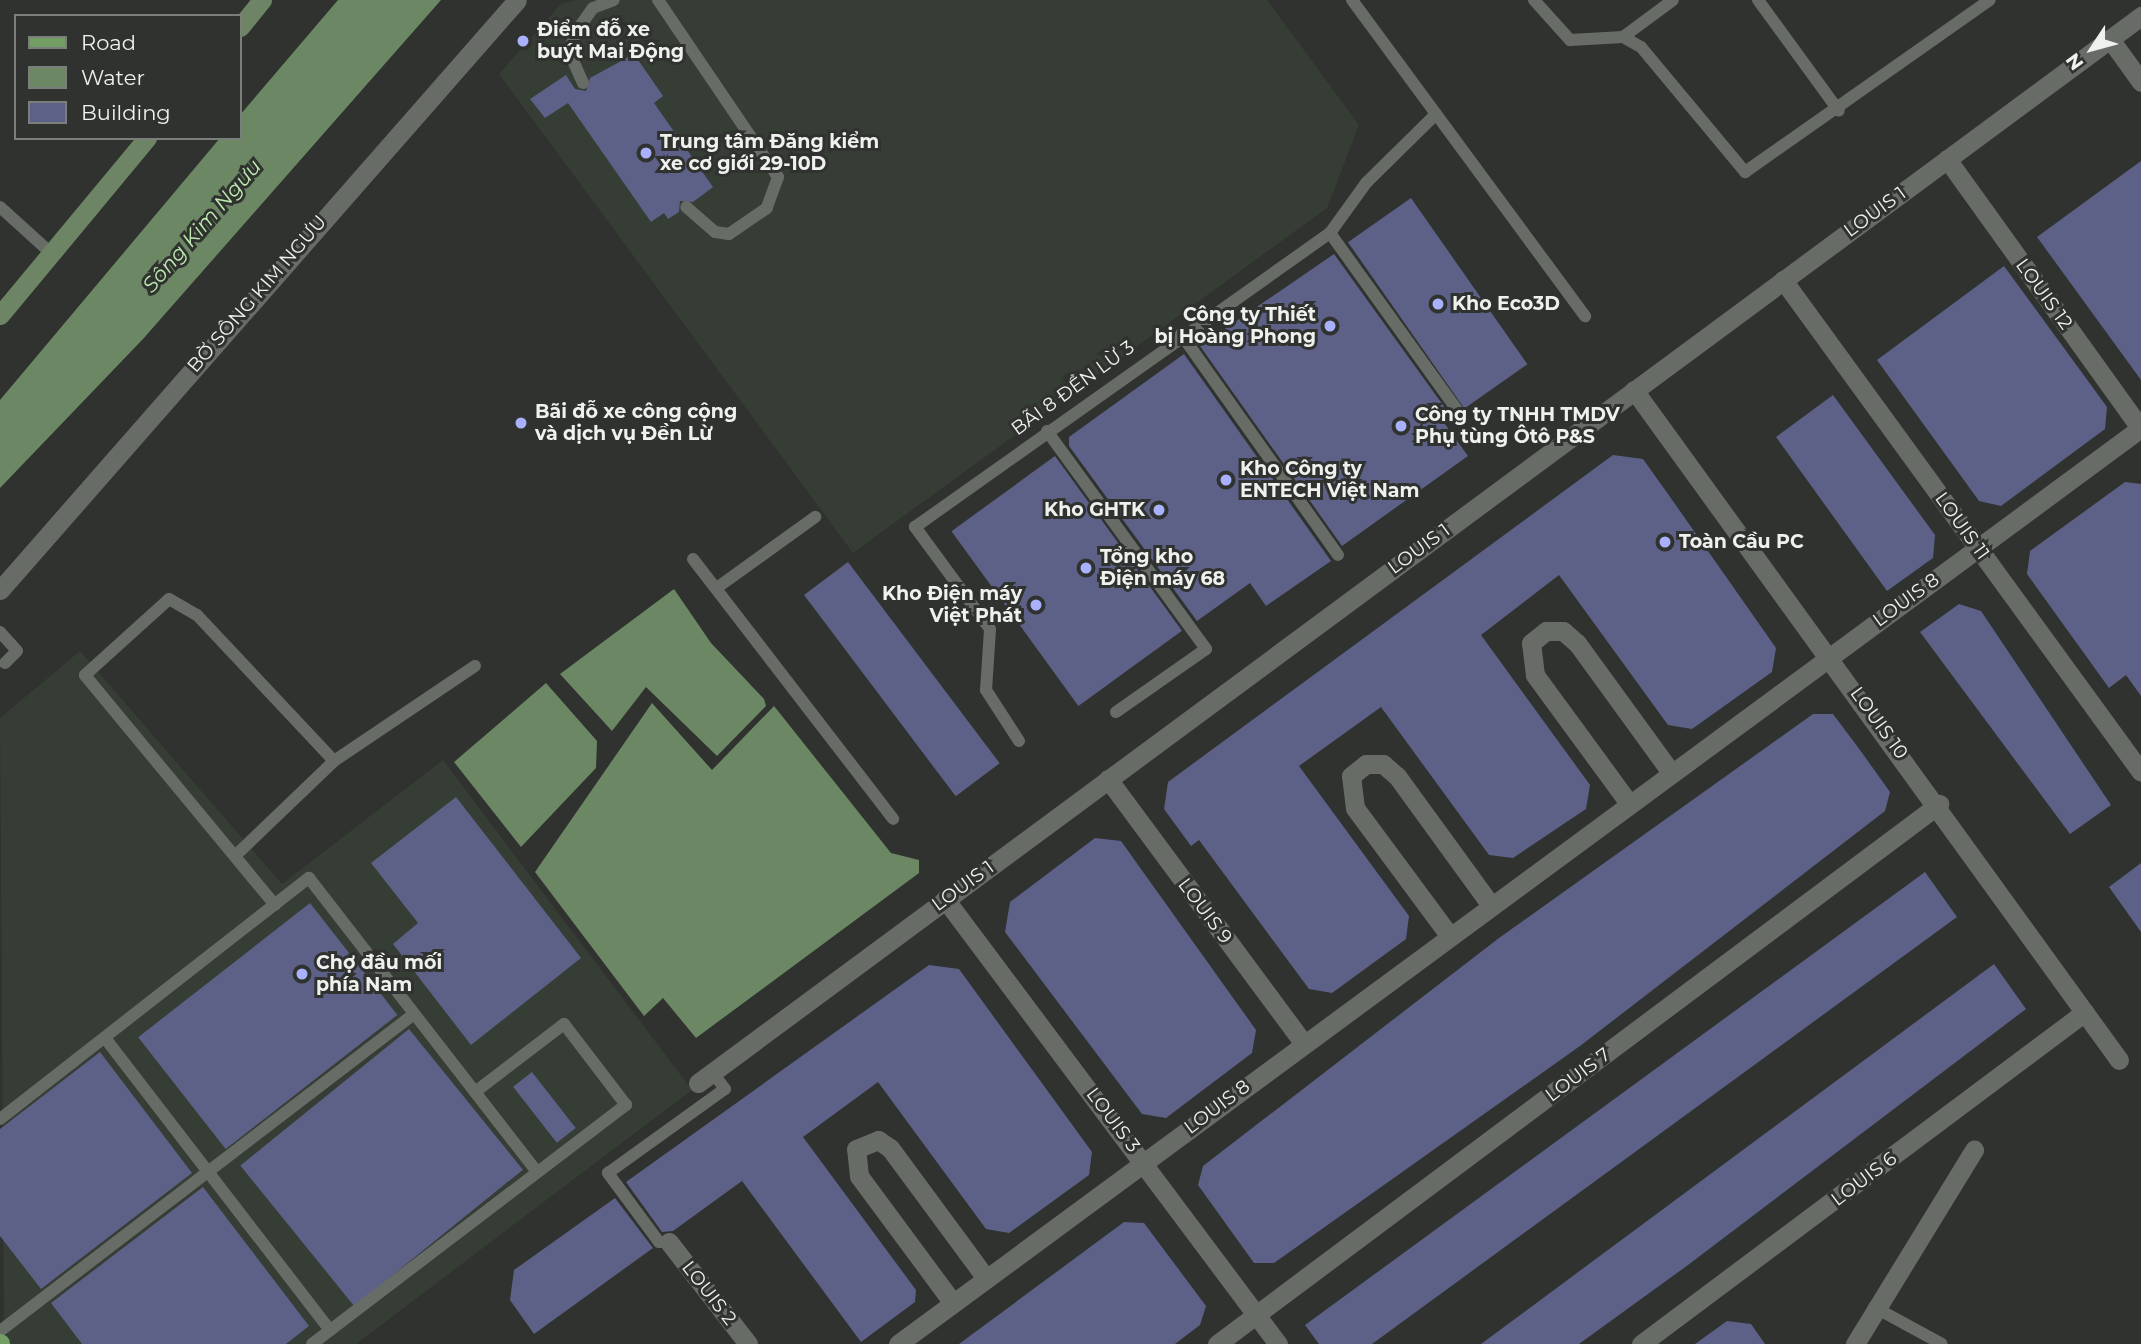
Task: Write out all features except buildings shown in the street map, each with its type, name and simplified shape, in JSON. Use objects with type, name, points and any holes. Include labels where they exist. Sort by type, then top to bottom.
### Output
[{"type":"main road","points":[[242,25],[262,0]]},
{"type":"main road","points":[[0,315],[146,140]]},
{"type":"street","name":"BỜ SÔNG KIM NGƯU","points":[[0,590],[516,0]]},
{"type":"street","name":"LOUIS 1","points":[[705,1077],[2141,16]]},
{"type":"street","points":[[2110,39],[2141,82]]},
{"type":"street","name":"LOUIS 12","points":[[1947,159],[2141,429]]},
{"type":"street","name":"LOUIS 11","points":[[1783,280],[2141,772]]},
{"type":"street","name":"LOUIS 10","points":[[1634,390],[1939,804],[2119,1060]]},
{"type":"street","name":"LOUIS 8","points":[[898,1344],[1670,771],[2141,429]]},
{"type":"street","points":[[1628,802],[1535,675],[1531,643],[1546,631],[1563,631],[1577,643],[1670,771]]},
{"type":"street","points":[[1449,935],[1355,808],[1351,776],[1366,764],[1383,764],[1397,776],[1490,904]]},
{"type":"street","name":"LOUIS 9","points":[[1108,779],[1303,1043]]},
{"type":"street","name":"LOUIS 7","points":[[1217,1344],[1939,804]]},
{"type":"street","name":"LOUIS 3","points":[[945,899],[1144,1161],[1278,1344]]},
{"type":"street","name":"LOUIS 6","points":[[1641,1344],[2085,1012]]},
{"type":"street","points":[[953,1303],[859,1176],[856,1149],[878,1140],[890,1148],[986,1278]]},
{"type":"street","points":[[1856,1344],[1874,1307],[1974,1150]]},
{"type":"street","name":"LOUIS 2","points":[[669,1242],[748,1344]]},
{"type":"lane","points":[[583,83],[569,52],[592,4],[614,0]]},
{"type":"lane","points":[[658,0],[778,177],[767,208],[729,234],[715,232],[686,207]]},
{"type":"lane","points":[[1352,0],[1585,316]]},
{"type":"lane","points":[[1534,0],[1570,40],[1623,37],[1641,47],[1745,172],[1839,111],[1990,0]]},
{"type":"lane","points":[[1623,37],[1672,0]]},
{"type":"lane","points":[[1761,1],[1839,111]]},
{"type":"lane","name":"BÃI 8 ĐỀN LỪ 3","points":[[1019,741],[986,690],[990,629],[915,527],[1181,334],[1329,233],[1366,183],[1436,114]]},
{"type":"lane","points":[[0,207],[52,254]]},
{"type":"lane","points":[[1329,233],[1463,418]]},
{"type":"lane","points":[[1181,334],[1338,555]]},
{"type":"lane","points":[[1047,430],[1206,649],[1116,712]]},
{"type":"lane","points":[[718,587],[815,517]]},
{"type":"lane","points":[[693,559],[718,587],[893,819]]},
{"type":"lane","points":[[275,905],[85,675],[169,599],[197,615],[334,761]]},
{"type":"lane","points":[[0,632],[17,651],[5,663]]},
{"type":"lane","points":[[235,856],[334,761],[475,666]]},
{"type":"lane","points":[[0,1119],[309,878],[537,1172]]},
{"type":"lane","points":[[0,1331],[415,1014]]},
{"type":"lane","points":[[312,1344],[626,1105],[564,1024],[475,1092]]},
{"type":"lane","points":[[105,1038],[330,1330]]},
{"type":"lane","points":[[669,1242],[659,1242],[608,1173],[725,1088],[705,1077]]},
{"type":"lane","points":[[1874,1307],[1942,1344]]},
{"type":"shaded area","points":[[577,0],[1267,0],[1359,125],[1327,208],[853,553],[499,74],[562,3]]},
{"type":"shaded area","name":"Chợ đầu mối phía Nam","points":[[80,651],[282,884],[443,760],[692,1090],[356,1344],[4,1344],[0,718]]},
{"type":"water","name":"Sông Kim Ngưu","points":[[338,0],[441,0],[143,339],[0,488],[0,400],[218,140],[242,140],[242,113]]},
{"type":"water","points":[[674,589],[711,643],[764,699],[766,706],[717,756],[646,687],[612,731],[560,674]]},
{"type":"water","points":[[546,683],[597,741],[596,768],[521,847],[454,762]]},
{"type":"water","points":[[652,703],[712,770],[774,706],[891,853],[919,860],[919,873],[696,1038],[663,998],[644,1016],[535,872]]},
{"type":"place","name":"Điểm đỗ xe buýt Mai Động","points":[[523,41]]},
{"type":"place","name":"Trung tâm Đăng kiểm xe cơ giới 29-10D","points":[[646,153]]},
{"type":"place","name":"Kho Eco3D","points":[[1438,304]]},
{"type":"place","name":"Công ty Thiết bị Hoàng Phong","points":[[1330,326]]},
{"type":"place","name":"Bãi đỗ xe công cộng và dịch vụ Đền Lừ","points":[[521,423]]},
{"type":"place","name":"Công ty TNHH TMDV Phụ tùng Ôtô P&S","points":[[1401,426]]},
{"type":"place","name":"Kho Công ty ENTECH Việt Nam","points":[[1226,480]]},
{"type":"place","name":"Kho GHTK","points":[[1159,510]]},
{"type":"place","name":"Toàn Cầu PC","points":[[1665,542]]},
{"type":"place","name":"Tổng kho Điện máy 68","points":[[1086,568]]},
{"type":"place","name":"Kho Điện máy Việt Phát","points":[[1036,605]]},
{"type":"place","name":"Chợ đầu mối phía Nam","points":[[302,974]]}]
